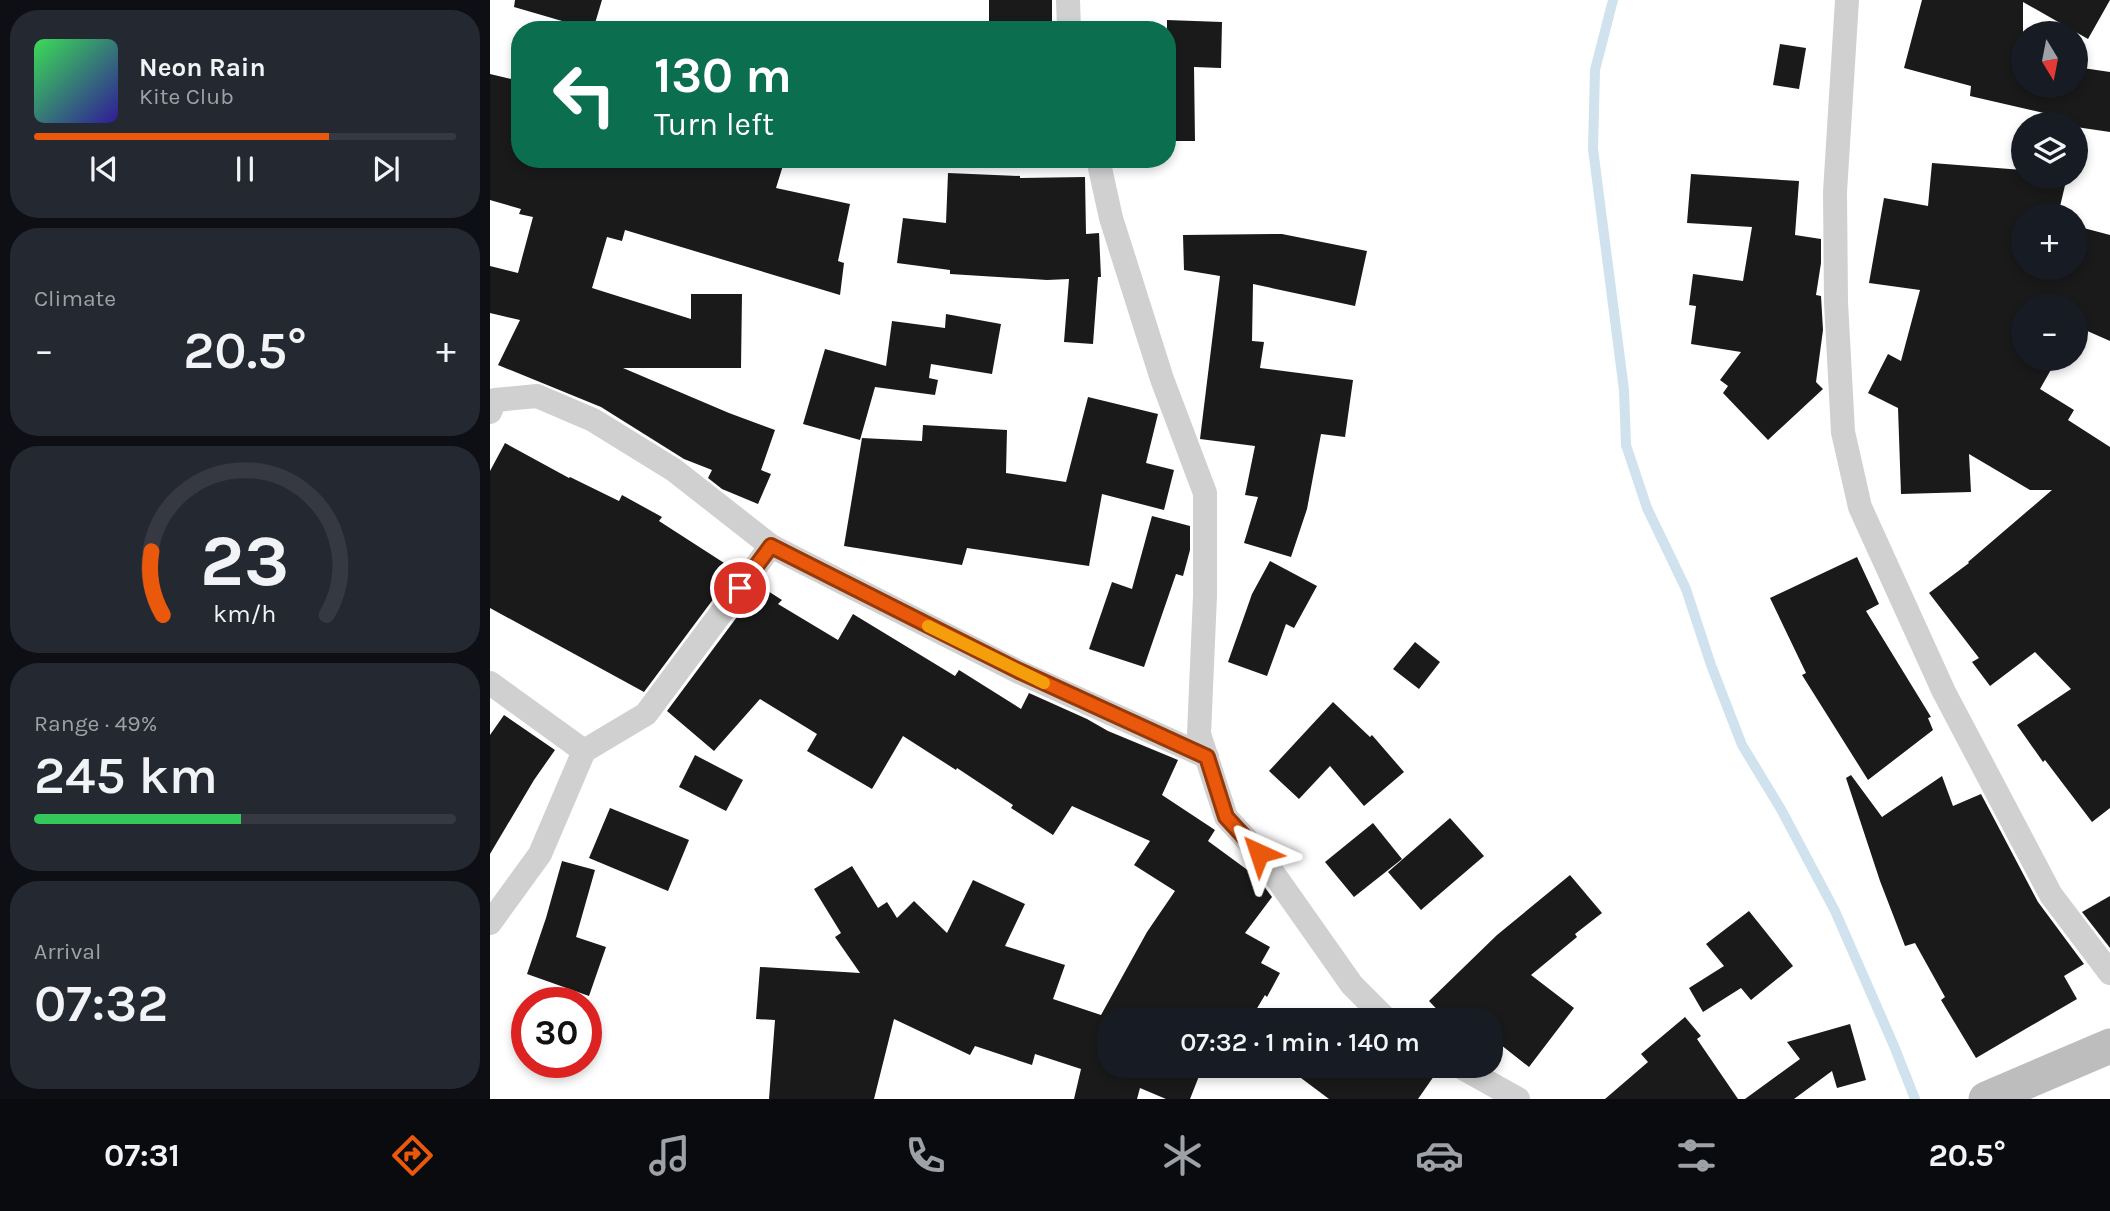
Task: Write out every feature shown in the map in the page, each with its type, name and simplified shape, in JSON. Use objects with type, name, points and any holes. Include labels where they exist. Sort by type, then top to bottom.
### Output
[{"type":"main road","points":[[1986,1099],[2110,1046]]},
{"type":"street","points":[[1068,0],[1069,21]]},
{"type":"street","points":[[1847,0],[1835,192],[1836,302],[1843,432],[1860,507],[1944,692],[2051,895],[2110,974]]},
{"type":"street","points":[[1100,168],[1111,218],[1158,366],[1205,493],[1205,608],[1199,734],[1226,817],[1259,853],[1352,985],[1375,1008]]},
{"type":"street","points":[[490,412],[495,400],[537,396],[593,420],[674,470],[771,546],[1019,671],[1207,757]]},
{"type":"street","points":[[490,923],[540,854],[584,751],[646,714],[771,546]]},
{"type":"street","points":[[490,682],[584,751]]},
{"type":"street","points":[[1480,1078],[1518,1099]]},
{"type":"building","points":[[515,0],[602,0],[596,21],[562,21],[514,7]]},
{"type":"building","points":[[989,0],[1052,0],[1052,21],[989,21]]},
{"type":"building","points":[[1922,0],[2110,0],[2088,39],[2088,21],[2056,21],[2023,2],[2023,21],[2011,21],[2011,98],[2088,98],[2088,69],[2110,72],[2110,132],[2088,129],[2088,112],[2039,112],[1970,96],[1971,86],[1904,68]]},
{"type":"building","points":[[1167,20],[1222,22],[1221,68],[1194,67],[1195,141],[1176,141],[1176,21]]},
{"type":"building","points":[[1780,44],[1806,48],[1799,89],[1773,85]]},
{"type":"building","points":[[490,74],[511,79],[511,168],[782,168],[776,188],[850,204],[838,261],[844,263],[840,295],[625,230],[622,241],[607,237],[592,288],[691,319],[691,294],[742,294],[741,368],[623,368],[775,430],[761,470],[771,474],[758,504],[722,489],[708,478],[712,470],[684,459],[601,407],[498,365],[520,320],[490,313],[490,266],[518,273],[533,217],[519,214],[521,209],[490,200]]},
{"type":"building","points":[[1932,163],[2011,169],[2011,189],[2064,189],[2061,203],[2011,203],[2011,280],[2088,280],[2088,229],[2110,235],[2110,341],[2088,331],[2088,294],[2011,294],[2011,371],[2050,371],[2040,389],[2074,410],[2068,420],[2110,447],[2110,808],[2092,822],[2017,725],[2071,689],[2035,652],[1990,686],[1972,662],[1979,658],[1929,593],[1969,563],[2052,490],[2030,490],[1969,454],[1971,492],[1901,494],[1898,408],[1868,393],[1888,354],[1901,361],[1920,290],[1869,283],[1884,198],[1928,206]]},
{"type":"building","points":[[948,173],[1020,178],[1085,177],[1086,234],[1099,233],[1101,277],[1098,277],[1093,344],[1064,342],[1069,279],[950,274],[950,270],[897,263],[903,218],[946,223]]},
{"type":"building","points":[[1691,174],[1799,181],[1795,235],[1821,239],[1821,263],[1816,295],[1821,296],[1823,330],[1816,382],[1823,389],[1768,440],[1723,393],[1728,386],[1720,380],[1741,352],[1691,344],[1696,306],[1689,305],[1693,274],[1743,281],[1752,227],[1687,223]]},
{"type":"building","points":[[1282,234],[1367,251],[1355,306],[1253,284],[1252,341],[1264,342],[1260,368],[1353,380],[1345,437],[1321,434],[1307,509],[1291,557],[1244,543],[1258,497],[1245,495],[1255,446],[1200,439],[1220,276],[1184,270],[1183,235]]},
{"type":"building","points":[[946,314],[1001,324],[992,374],[931,364],[929,378],[938,380],[935,395],[875,387],[860,440],[803,424],[825,349],[886,366],[892,321],[945,328]]},
{"type":"building","points":[[1088,397],[1158,414],[1146,463],[1174,470],[1164,510],[1102,494],[1089,566],[967,548],[962,565],[844,546],[862,438],[922,441],[923,425],[1007,430],[1006,473],[1066,482]]},
{"type":"building","points":[[505,443],[569,478],[619,501],[622,495],[662,517],[659,521],[735,570],[644,692],[490,608],[490,471]]},
{"type":"building","points":[[1152,516],[1190,526],[1190,550],[1183,576],[1176,574],[1144,667],[1089,649],[1112,582],[1132,589]]},
{"type":"building","points":[[1857,557],[1879,604],[1866,611],[1931,717],[1928,718],[1933,730],[1868,780],[1802,675],[1806,673],[1770,598]]},
{"type":"building","points":[[1270,561],[1317,586],[1294,628],[1286,624],[1267,676],[1228,662],[1252,594]]},
{"type":"building","points":[[760,586],[782,600],[778,604],[838,640],[853,614],[955,676],[959,670],[1021,709],[1029,693],[1108,731],[1178,760],[1162,795],[1215,830],[1208,841],[1257,877],[1272,897],[1245,933],[1270,947],[1261,963],[1280,973],[1267,997],[1265,995],[1257,1008],[1105,1008],[1147,932],[1175,891],[1134,865],[1150,841],[1072,806],[1053,835],[957,768],[956,770],[903,736],[872,789],[807,751],[817,734],[760,699],[714,751],[667,711]]},
{"type":"building","points":[[1415,642],[1440,662],[1419,689],[1393,669]]},
{"type":"building","points":[[1333,702],[1370,737],[1372,735],[1404,772],[1364,806],[1330,766],[1299,799],[1269,771]]},
{"type":"building","points":[[504,715],[555,750],[490,854],[490,735]]},
{"type":"building","points":[[695,755],[743,780],[726,811],[679,787]]},
{"type":"building","points":[[1851,775],[1882,817],[1942,776],[1953,806],[1981,794],[2038,902],[2084,964],[2064,976],[2077,999],[1976,1058],[1941,1000],[1945,997],[1915,943],[1905,946],[1846,778]]},
{"type":"building","points":[[610,808],[689,840],[668,891],[589,858]]},
{"type":"building","points":[[1450,818],[1484,856],[1421,910],[1388,872]]},
{"type":"building","points":[[1373,823],[1402,859],[1354,897],[1325,862]]},
{"type":"building","points":[[562,861],[595,870],[576,937],[606,947],[592,987],[564,987],[527,974]]},
{"type":"building","points":[[852,866],[878,908],[887,902],[897,918],[914,901],[947,933],[973,880],[1025,904],[1005,946],[1065,965],[1053,999],[1097,1014],[1097,1078],[1198,1078],[1190,1099],[1166,1099],[1140,1088],[1137,1099],[1074,1099],[1081,1069],[1035,1054],[1032,1065],[975,1046],[970,1055],[894,1019],[874,1099],[769,1099],[775,1020],[756,1019],[760,967],[860,973],[835,937],[841,933],[814,889]]},
{"type":"building","points":[[1570,875],[1602,913],[1531,975],[1574,1008],[1529,1067],[1503,1046],[1503,1008],[1436,1008],[1429,1001],[1497,935]]},
{"type":"building","points":[[2110,896],[2110,948],[2082,912]]},
{"type":"building","points":[[1749,911],[1793,966],[1751,1000],[1741,988],[1703,1012],[1689,988],[1724,966],[1706,944]]},
{"type":"building","points":[[1685,1017],[1701,1036],[1697,1039],[1738,1099],[1605,1099],[1648,1062],[1641,1054]]},
{"type":"building","points":[[1850,1024],[1866,1080],[1837,1088],[1832,1071],[1794,1099],[1745,1099],[1800,1059],[1787,1042]]},
{"type":"building","points":[[1301,1078],[1433,1078],[1418,1099],[1329,1099]]},
{"type":"waterway","points":[[1613,0],[1595,70],[1593,149],[1624,390],[1626,445],[1647,508],[1686,589],[1711,665],[1742,745],[1782,811],[1835,911],[1915,1099]]},
{"type":"slow traffic","points":[[928,626],[1044,683]]},
{"type":"route","points":[[740,588],[771,546],[1019,671],[1207,757],[1226,817],[1259,853]]}]
